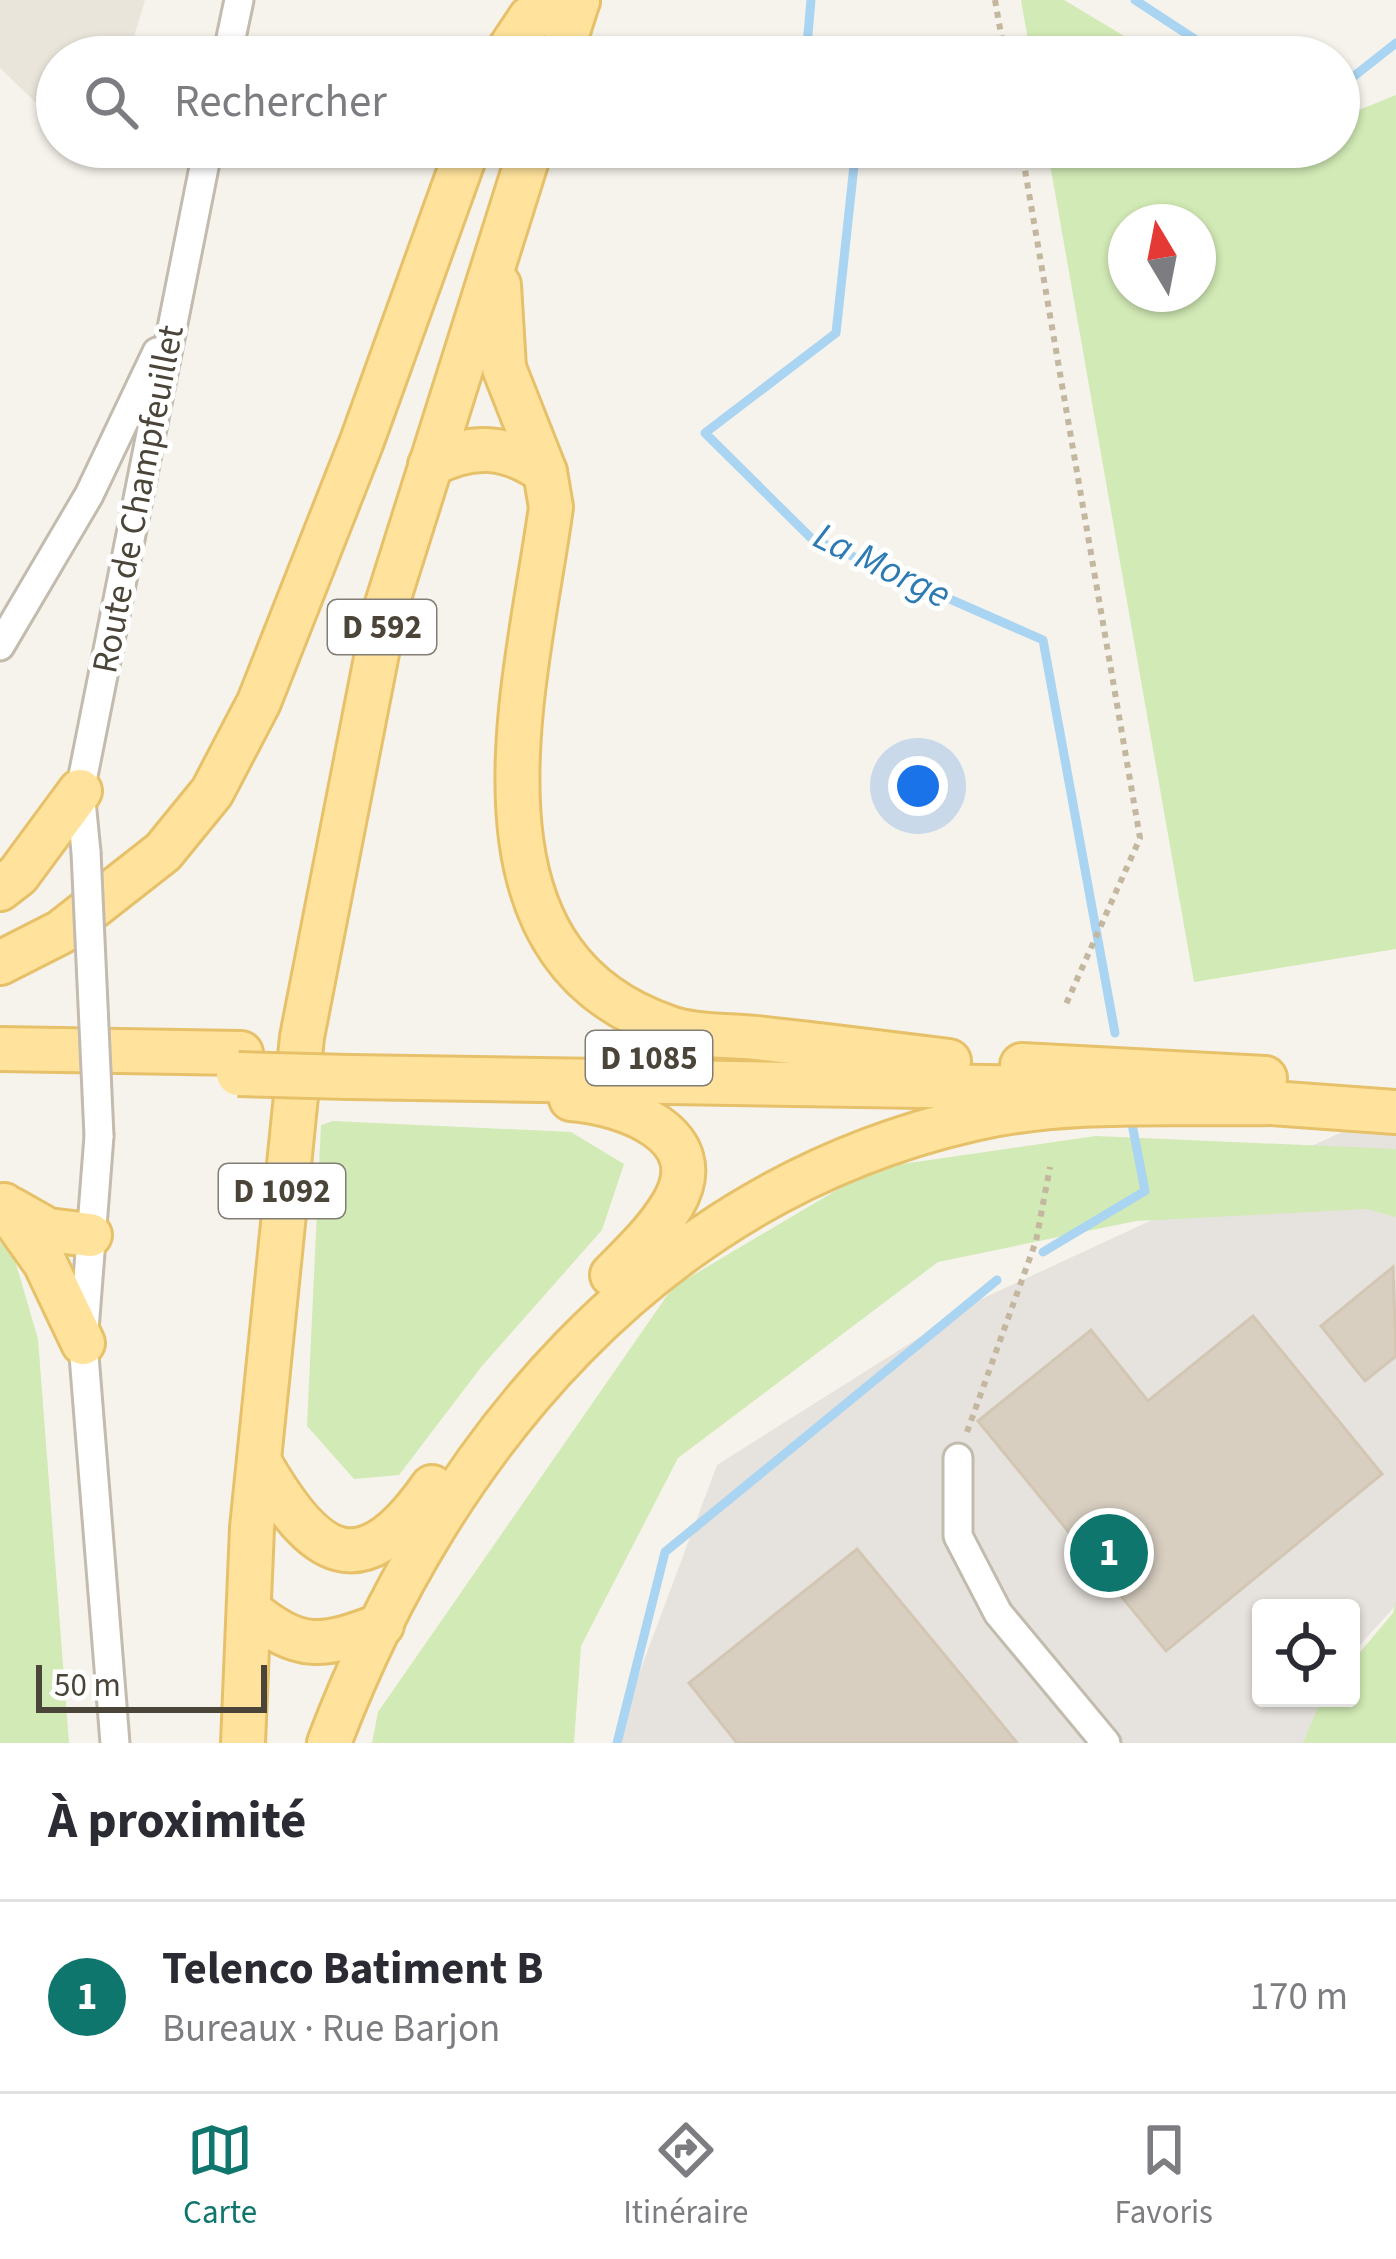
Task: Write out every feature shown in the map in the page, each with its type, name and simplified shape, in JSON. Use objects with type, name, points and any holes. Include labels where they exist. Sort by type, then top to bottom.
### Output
[{"type":"main road","points":[[518,36],[530,18],[578,1]]},
{"type":"main road","points":[[567,36],[578,1]]},
{"type":"main road","points":[[0,963],[61,932],[164,852],[212,792],[259,702],[362,441],[460,168]]},
{"type":"main road","name":"D 592","points":[[302,1036],[386,607],[524,168]]},
{"type":"main road","points":[[498,248],[504,368],[545,472],[551,507],[514,786],[530,886],[570,964],[619,1005],[670,1029],[949,1060]]},
{"type":"main road","points":[[430,465],[475,448],[515,451],[545,472]]},
{"type":"main road","points":[[0,889],[18,875],[80,791]]},
{"type":"main road","name":"D 1092","points":[[243,1743],[259,1461],[302,1036]]},
{"type":"main road","name":"D 1085","points":[[0,1049],[240,1064],[948,1084],[1396,1112]]},
{"type":"main road","name":"D 1085","points":[[349,1066],[949,1060],[1396,1088]]},
{"type":"main road","name":"D 1085","points":[[0,1075],[240,1064]]},
{"type":"main road","points":[[259,1461],[287,1509],[340,1551],[375,1546],[400,1531],[532,1357],[647,1240],[679,1186],[682,1172],[665,1131],[638,1112],[349,1066]]},
{"type":"main road","points":[[329,1743],[417,1556],[490,1446],[571,1347],[662,1264],[790,1180],[884,1144],[976,1118],[1078,1107],[1272,1103]]},
{"type":"main road","points":[[2,1204],[48,1230],[90,1235]]},
{"type":"main road","points":[[2,1204],[63,1294],[83,1343]]},
{"type":"main road","points":[[249,1610],[284,1639],[316,1644],[382,1625]]},
{"type":"street","points":[[231,36],[239,0]]},
{"type":"street","name":"Route de Champfeuillet","points":[[115,1743],[83,1343],[99,1136],[80,791],[204,168]]},
{"type":"street","points":[[0,646],[88,495],[172,321]]},
{"type":"street","points":[[958,1458],[958,1536],[998,1613],[1106,1743]]},
{"type":"path","points":[[994,0],[1001,36]]},
{"type":"path","points":[[1025,168],[1140,838],[1066,1004]]},
{"type":"path","points":[[958,1458],[1036,1241],[1050,1166]]},
{"type":"shaded area","points":[[0,0],[145,0],[134,36],[36,36],[36,103],[0,68]]},
{"type":"shaded area","points":[[1355,1126],[1396,1134],[1396,1605],[1360,1645],[1360,1599],[1252,1599],[1252,1707],[1325,1707],[1318,1743],[620,1743],[617,1733],[717,1465],[977,1301]]},
{"type":"green space","points":[[1021,0],[1064,0],[1124,36],[1027,36]]},
{"type":"green space","points":[[1396,95],[1396,949],[1194,982],[1051,168],[1360,168],[1360,110]]},
{"type":"green space","points":[[333,1121],[571,1132],[624,1164],[602,1230],[482,1366],[399,1475],[354,1479],[307,1426],[321,1125]]},
{"type":"green space","points":[[1096,1136],[1396,1149],[1396,1217],[1367,1209],[1136,1221],[938,1262],[678,1458],[581,1646],[574,1743],[372,1743],[378,1712],[673,1287],[874,1168]]},
{"type":"green space","points":[[0,1242],[12,1250],[38,1339],[69,1743],[0,1743]]},
{"type":"green space","points":[[1396,1601],[1396,1743],[1303,1743],[1318,1707],[1360,1707],[1360,1652],[1393,1613]]},
{"type":"building","points":[[1393,1267],[1396,1356],[1365,1381],[1321,1326]]},
{"type":"building","points":[[1253,1316],[1382,1474],[1166,1651],[978,1421],[1091,1330],[1148,1401]]},
{"type":"building","points":[[857,1549],[1017,1743],[737,1743],[689,1683]]},
{"type":"waterway","name":"La Morge","points":[[808,36],[811,0]]},
{"type":"waterway","name":"La Morge","points":[[1135,0],[1190,36]]},
{"type":"waterway","name":"La Morge","points":[[1360,71],[1396,43]]},
{"type":"waterway","name":"La Morge","points":[[854,168],[836,333],[705,433],[811,538],[1043,640],[1115,1033]]},
{"type":"waterway","name":"La Morge","points":[[1043,1252],[1145,1191],[1132,1124]]},
{"type":"waterway","name":"La Morge","points":[[617,1743],[665,1552],[997,1280]]},
{"type":"place","name":"Telenco Batiment B","points":[[1109,1553]]}]
